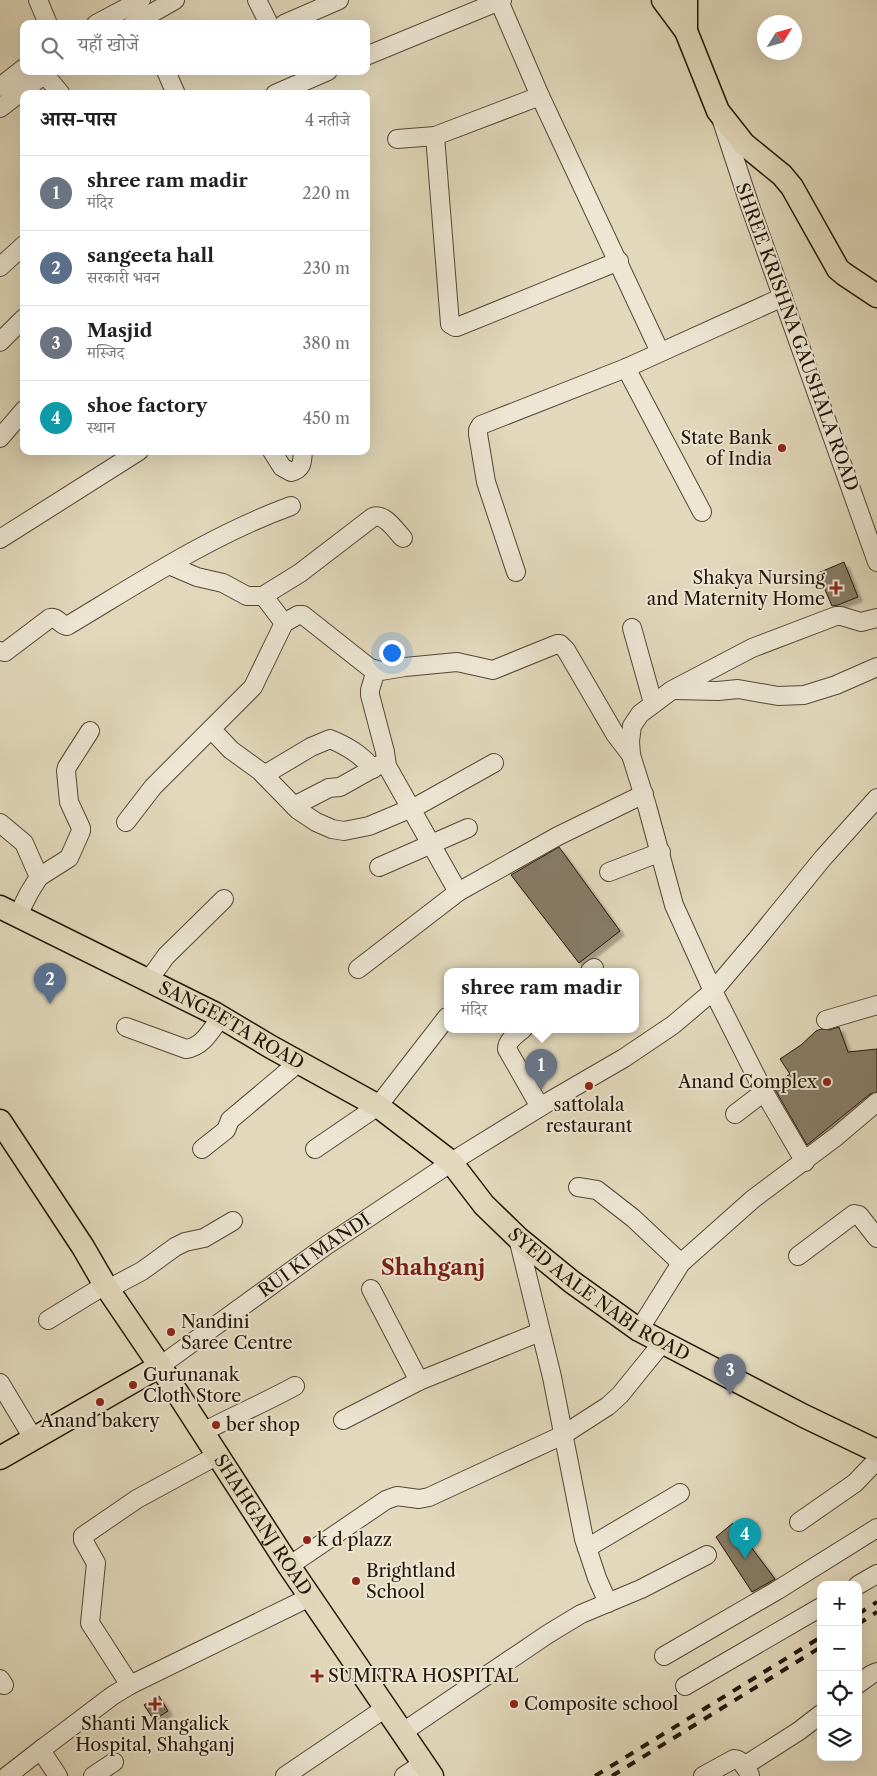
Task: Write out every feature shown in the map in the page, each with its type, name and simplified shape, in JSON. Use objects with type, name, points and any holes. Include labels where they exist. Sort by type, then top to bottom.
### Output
[{"type":"main road","points":[[663,0],[686,31],[718,111],[744,144],[782,175],[792,187],[838,269],[877,296]]},
{"type":"main road","points":[[686,0],[686,31]]},
{"type":"main road","name":"SANGEETA ROAD","points":[[9,911],[221,1017],[378,1106],[451,1162]]},
{"type":"main road","name":"SHAHGANJ ROAD","points":[[0,1121],[83,1247],[106,1287],[160,1366],[310,1597],[428,1770]]},
{"type":"main road","name":"SYED AALE NABI ROAD","points":[[451,1162],[484,1206],[518,1238],[572,1282],[639,1330],[874,1448]]},
{"type":"main road","name":"RUI KI MANDI","points":[[0,1458],[160,1366]]},
{"type":"street","points":[[38,0],[46,20]]},
{"type":"street","points":[[113,20],[139,14],[175,0]]},
{"type":"street","points":[[258,0],[267,20]]},
{"type":"street","points":[[293,20],[339,0]]},
{"type":"street","points":[[370,54],[500,1],[540,96],[660,352]]},
{"type":"street","points":[[0,87],[20,71]]},
{"type":"street","points":[[22,90],[41,75]]},
{"type":"street","points":[[47,75],[58,90]]},
{"type":"street","points":[[168,75],[174,90]]},
{"type":"street","points":[[283,90],[317,75]]},
{"type":"street","points":[[0,108],[20,92]]},
{"type":"street","points":[[398,139],[435,136],[540,96]]},
{"type":"street","name":"SHREE KRISHNA GAUSHALA ROAD","points":[[718,111],[877,562]]},
{"type":"street","points":[[435,136],[450,324],[452,326],[457,327],[619,261]]},
{"type":"street","points":[[0,267],[20,249]]},
{"type":"street","points":[[516,572],[486,482],[478,434],[481,425],[626,368],[783,296]]},
{"type":"street","points":[[0,342],[20,322]]},
{"type":"street","points":[[626,368],[702,512]]},
{"type":"street","points":[[0,438],[20,415]]},
{"type":"street","points":[[0,539],[133,455]]},
{"type":"street","points":[[274,455],[282,467],[291,472],[300,469],[302,455]]},
{"type":"street","points":[[0,651],[5,652],[50,618],[56,618],[63,626],[67,626],[169,565],[258,518],[291,506]]},
{"type":"street","points":[[169,565],[197,577],[222,583],[247,596],[265,596],[300,573],[373,517],[378,515],[383,517],[403,538]]},
{"type":"street","points":[[265,596],[284,623]]},
{"type":"street","points":[[126,822],[153,787],[253,687],[284,623],[298,615],[302,615],[370,668],[376,670],[457,662],[493,670],[560,644],[566,650],[614,734],[631,755]]},
{"type":"street","points":[[805,1162],[764,1092],[713,991],[674,905],[661,852],[631,755],[630,741],[632,726],[640,714],[653,703],[672,690],[752,648],[836,616],[860,622],[877,618]]},
{"type":"street","points":[[632,628],[653,703]]},
{"type":"street","points":[[672,690],[718,691],[738,689],[778,696],[804,695],[836,685],[877,667]]},
{"type":"street","points":[[294,806],[329,788],[340,787],[379,765],[385,752],[370,695],[376,670]]},
{"type":"street","points":[[212,730],[231,750],[264,775],[294,806],[316,822],[332,829],[344,831],[369,826],[410,809],[494,763]]},
{"type":"street","points":[[9,911],[28,893],[39,877],[68,858],[81,831],[69,802],[66,771],[90,731]]},
{"type":"street","points":[[264,775],[311,747],[330,739],[347,746],[379,765],[410,809],[458,892]]},
{"type":"street","points":[[358,969],[458,892],[558,836],[644,794]]},
{"type":"street","name":"RUI KI MANDI","points":[[160,1366],[327,1245],[451,1162],[624,1058],[673,1025],[713,991],[758,939],[823,858],[877,798]]},
{"type":"street","points":[[0,823],[24,843],[39,877]]},
{"type":"street","points":[[379,867],[468,828]]},
{"type":"street","points":[[609,872],[661,852]]},
{"type":"street","points":[[148,981],[166,956],[224,899]]},
{"type":"street","points":[[826,1020],[877,1005]]},
{"type":"street","points":[[126,1027],[190,1048],[197,1046],[204,1040],[221,1017]]},
{"type":"street","points":[[315,1149],[378,1106],[444,1021]]},
{"type":"street","points":[[518,1033],[509,1041],[507,1048],[540,1107]]},
{"type":"street","points":[[202,1149],[224,1132],[230,1120],[299,1062]]},
{"type":"street","points":[[735,1114],[764,1092]]},
{"type":"street","points":[[639,1330],[681,1263],[753,1198],[805,1162],[877,1102]]},
{"type":"street","points":[[578,1186],[597,1190],[633,1218],[681,1263]]},
{"type":"street","points":[[798,1256],[856,1214],[859,1215],[877,1238]]},
{"type":"street","points":[[48,1320],[106,1287],[142,1271],[180,1244],[204,1238],[234,1221]]},
{"type":"street","points":[[518,1238],[552,1377],[587,1548],[608,1603]]},
{"type":"street","points":[[371,1289],[419,1381]]},
{"type":"street","points":[[343,1420],[419,1381],[540,1332]]},
{"type":"street","points":[[290,1566],[386,1500],[397,1496],[419,1499],[429,1497],[563,1435],[608,1406],[620,1395],[663,1342]]},
{"type":"street","points":[[0,1383],[33,1438]]},
{"type":"street","points":[[202,1432],[235,1414],[260,1405],[295,1386]]},
{"type":"street","points":[[799,1522],[855,1483],[874,1448]]},
{"type":"street","points":[[130,1685],[90,1623],[96,1563],[83,1540],[83,1536],[138,1499],[218,1455]]},
{"type":"street","points":[[587,1548],[680,1493]]},
{"type":"street","points":[[664,1656],[776,1591],[877,1528]]},
{"type":"street","points":[[403,1732],[548,1634],[582,1614],[707,1555]]},
{"type":"street","points":[[862,1583],[877,1574]]},
{"type":"street","points":[[7,1776],[112,1696],[130,1685],[310,1597]]},
{"type":"street","points":[[685,1686],[817,1609]]},
{"type":"street","points":[[285,1776],[387,1708]]},
{"type":"street","points":[[703,1776],[734,1759],[737,1759],[748,1771],[818,1716]]},
{"type":"street","points":[[43,1748],[42,1752],[58,1776]]},
{"type":"street","points":[[93,1776],[114,1762]]},
{"type":"street","points":[[404,1776],[428,1770]]},
{"type":"building","points":[[844,562],[858,597],[832,606],[818,573]]},
{"type":"building","points":[[559,847],[620,931],[579,963],[511,875]]},
{"type":"building","name":"Anand Complex","points":[[839,1027],[848,1052],[877,1049],[877,1092],[870,1094],[807,1145],[773,1086],[790,1074],[780,1059],[801,1045],[816,1031]]},
{"type":"building","points":[[733,1523],[775,1579],[752,1592],[716,1537]]},
{"type":"building","points":[[159,1696],[168,1711],[154,1720],[144,1705]]},
{"type":"railway","points":[[862,1611],[877,1602]]},
{"type":"railway","points":[[862,1621],[877,1612]]},
{"type":"railway","points":[[595,1776],[817,1639]]},
{"type":"railway","points":[[612,1776],[817,1649]]},
{"type":"place","name":"State Bank of India","points":[[782,448]]},
{"type":"place","name":"Shakya Nursing and Maternity Home","points":[[836,588]]},
{"type":"place","name":"sangeeta hall","points":[[50,1004]]},
{"type":"place","name":"Anand Complex","points":[[827,1082]]},
{"type":"place","name":"sattolala restaurant","points":[[589,1086]]},
{"type":"place","name":"shree ram madir","points":[[541,1090]]},
{"type":"place","name":"Nandini Saree Centre","points":[[171,1332]]},
{"type":"place","name":"Gurunanak Cloth Store","points":[[133,1385]]},
{"type":"place","name":"Masjid","points":[[730,1395]]},
{"type":"place","name":"Anand bakery","points":[[100,1402]]},
{"type":"place","name":"ber shop","points":[[216,1425]]},
{"type":"place","name":"k d plazz","points":[[307,1540]]},
{"type":"place","name":"shoe factory","points":[[745,1559]]},
{"type":"place","name":"Brightland School","points":[[356,1581]]},
{"type":"place","name":"SUMITRA HOSPITAL","points":[[317,1676]]},
{"type":"place","name":"Shanti Mangalick Hospital, Shahganj","points":[[155,1704]]},
{"type":"place","name":"Composite school","points":[[514,1704]]},
{"type":"district","name":"Shahganj","points":[[433,1267]]}]
